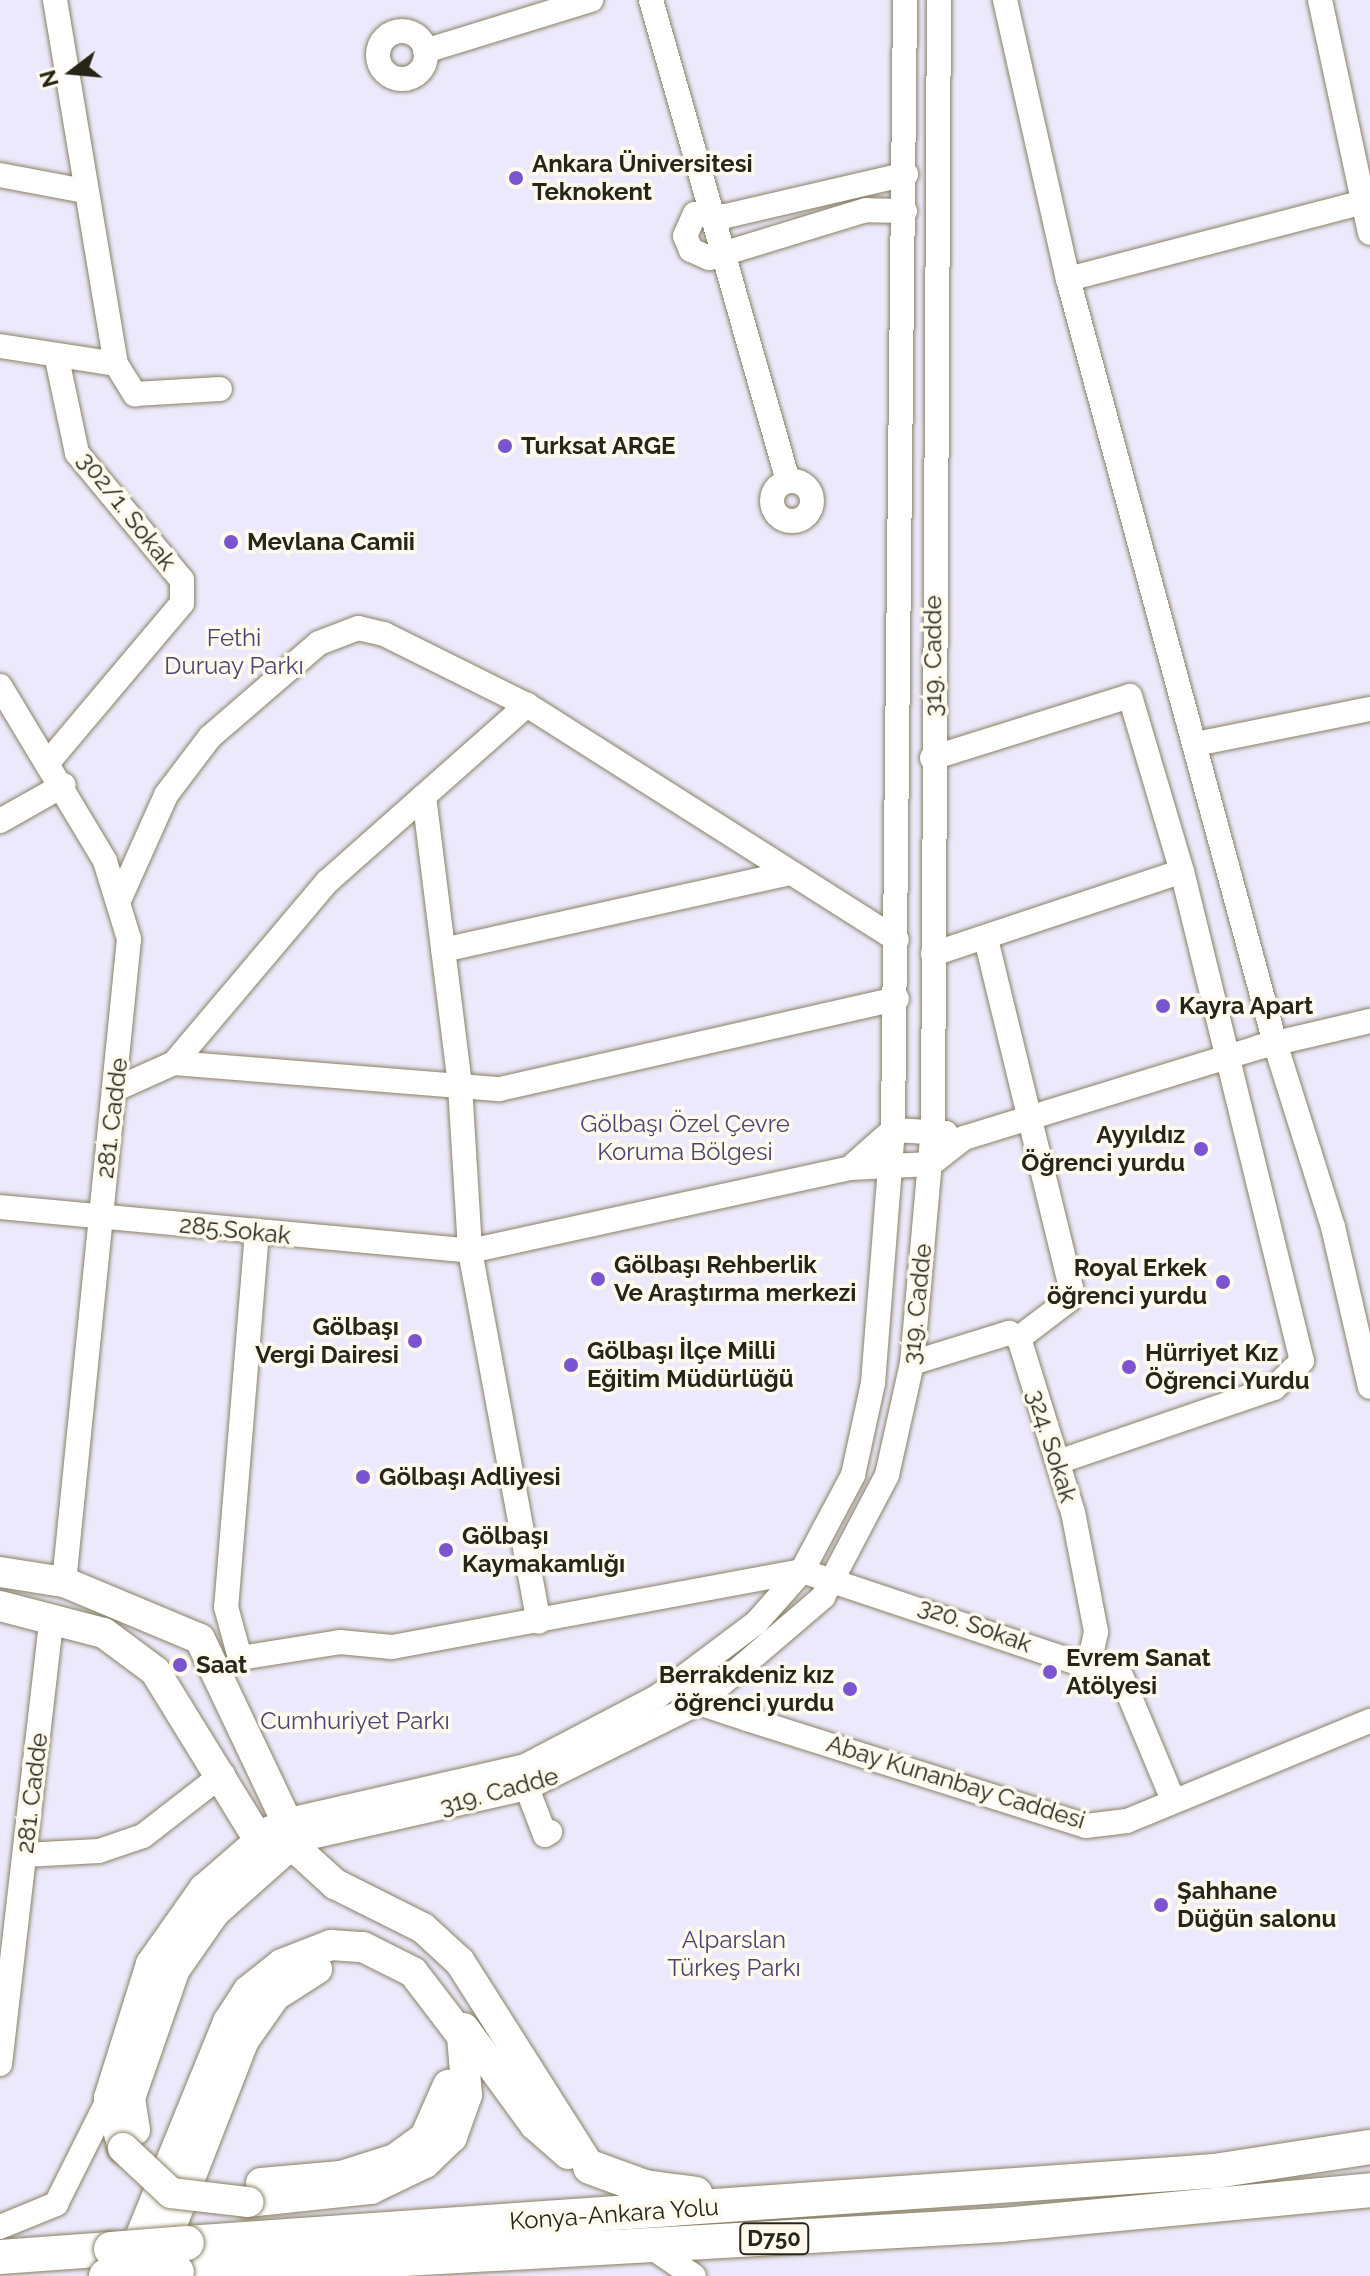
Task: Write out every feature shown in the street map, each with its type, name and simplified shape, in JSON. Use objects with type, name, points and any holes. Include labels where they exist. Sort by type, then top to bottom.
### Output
[{"type":"highway","name":"Konya-Ankara Yolu","points":[[172,2264],[776,2203],[1215,2171],[1370,2147]]},
{"type":"highway","points":[[590,2167],[645,2187],[776,2203]]},
{"type":"highway","name":"D750","points":[[0,2257],[112,2269],[172,2264],[650,2246],[1216,2209],[1370,2190]]},
{"type":"main road","points":[[0,1572],[64,1582],[213,1647],[277,1841]]},
{"type":"main road","points":[[0,1606],[52,1617],[104,1633],[155,1671],[176,1695],[223,1774],[277,1841],[320,1874],[408,1918],[460,1962],[590,2167]]},
{"type":"main road","points":[[155,1671],[167,1639],[213,1647]]},
{"type":"main road","points":[[176,1695],[198,1696],[213,1647]]},
{"type":"main road","name":"319. Cadde","points":[[109,2098],[158,1949],[204,1889],[277,1841]]},
{"type":"main road","name":"319. Cadde","points":[[129,2139],[130,2098],[175,1969],[215,1912],[277,1841]]},
{"type":"main road","points":[[112,2269],[228,2022],[266,1975],[317,1949],[363,1947],[413,1972],[535,2125],[590,2167]]},
{"type":"main road","points":[[172,2264],[244,2040],[264,2008],[288,1985],[330,1966],[361,1967],[405,1988],[438,2030],[448,2069],[443,2110],[425,2137],[361,2171],[248,2193]]},
{"type":"main road","points":[[109,2098],[129,2139],[171,2193],[371,2189],[440,2151],[462,2117],[469,2077],[454,2020]]},
{"type":"street","points":[[55,0],[116,364],[135,394],[220,389]]},
{"type":"street","points":[[425,51],[591,0]]},
{"type":"street","points":[[651,0],[788,480]]},
{"type":"street","name":"319. Cadde","points":[[277,1841],[525,1766],[685,1679],[756,1623],[802,1571],[831,1525],[865,1430],[893,1130],[897,999],[905,0]]},
{"type":"street","name":"319. Cadde","points":[[277,1841],[527,1788],[699,1703],[780,1640],[836,1579],[887,1475],[912,1363],[933,1129],[932,751],[939,0]]},
{"type":"street","points":[[1005,0],[1068,279],[1196,744],[1267,1045],[1333,1227],[1370,1387]]},
{"type":"street","points":[[1320,0],[1360,203],[1370,233]]},
{"type":"street","points":[[905,211],[866,210],[701,258],[685,236],[688,218],[715,218],[906,174]]},
{"type":"street","points":[[0,175],[85,191]]},
{"type":"street","points":[[1068,279],[1360,203]]},
{"type":"street","points":[[0,346],[57,359],[116,364]]},
{"type":"street","name":"302/1. Sokak","points":[[50,760],[182,603],[182,580],[77,453],[57,359]]},
{"type":"street","points":[[120,898],[166,795],[210,737],[338,633],[384,634],[527,705],[787,874],[897,940]]},
{"type":"street","name":"281. Cadde","points":[[0,686],[64,785],[120,898],[129,939],[64,1582]]},
{"type":"street","points":[[897,759],[1130,696],[1182,871],[1225,1057],[1302,1361],[1274,1388],[1058,1462]]},
{"type":"street","points":[[116,1089],[174,1063],[328,881],[527,705]]},
{"type":"street","points":[[1196,744],[1370,709]]},
{"type":"street","points":[[0,821],[64,785]]},
{"type":"street","points":[[424,796],[460,1086],[470,1251],[539,1622]]},
{"type":"street","points":[[933,954],[986,939],[1182,871]]},
{"type":"street","points":[[443,950],[787,874]]},
{"type":"street","points":[[912,1363],[1009,1333],[1019,1338],[1069,1300],[1071,1288],[1032,1118],[986,939]]},
{"type":"street","points":[[174,1063],[500,1089],[897,999]]},
{"type":"street","points":[[931,1164],[964,1138],[1225,1057],[1370,1021]]},
{"type":"street","points":[[850,1168],[893,1130],[933,1129],[964,1138]]},
{"type":"street","name":"285.Sokak","points":[[0,1207],[470,1251],[850,1168],[890,1169],[931,1164]]},
{"type":"street","points":[[213,1647],[226,1607],[257,1232]]},
{"type":"street","name":"324. Sokak","points":[[1019,1338],[1058,1462],[1096,1632],[1089,1665]]},
{"type":"street","name":"320. Sokak","points":[[213,1647],[240,1658],[340,1642],[392,1647],[539,1622],[755,1574],[802,1571],[836,1579],[1089,1665],[1131,1688],[1173,1800]]},
{"type":"street","name":"281. Cadde","points":[[0,2064],[52,1617]]},
{"type":"street","points":[[685,1679],[699,1703]]},
{"type":"street","name":"Abay Kunanbay Caddesi","points":[[699,1703],[1086,1826],[1127,1821],[1370,1721]]},
{"type":"street","points":[[25,1855],[99,1851],[143,1836],[223,1774]]},
{"type":"street","points":[[527,1788],[545,1835],[550,1832]]},
{"type":"street","name":"319. Cadde","points":[[0,2227],[56,2204],[109,2098]]},
{"type":"street","points":[[650,2246],[694,2276]]},
{"type":"green space","name":"Gölbaşı Özel Çevre Koruma Bölgesi","points":[[0,0],[1370,0],[1370,2276],[0,2276]]},
{"type":"place","name":"Ankara Üniversitesi Teknokent","points":[[516,178]]},
{"type":"place","name":"Turksat ARGE","points":[[505,446]]},
{"type":"place","name":"Mevlana Camii","points":[[231,542]]},
{"type":"place","name":"Kayra Apart","points":[[1163,1006]]},
{"type":"place","name":"Ayyıldız Öğrenci yurdu","points":[[1201,1149]]},
{"type":"place","name":"Gölbaşı Rehberlik Ve Araştırma merkezi","points":[[598,1279]]},
{"type":"place","name":"Royal Erkek öğrenci yurdu","points":[[1223,1282]]},
{"type":"place","name":"Gölbaşı Vergi Dairesi","points":[[415,1341]]},
{"type":"place","name":"Gölbaşı İlçe Milli Eğitim Müdürlüğü","points":[[571,1365]]},
{"type":"place","name":"Hürriyet Kız Öğrenci Yurdu","points":[[1129,1367]]},
{"type":"place","name":"Gölbaşı Adliyesi","points":[[363,1477]]},
{"type":"place","name":"Gölbaşı Kaymakamlığı","points":[[446,1550]]},
{"type":"place","name":"Saat","points":[[180,1665]]},
{"type":"place","name":"Evrem Sanat Atölyesi","points":[[1050,1672]]},
{"type":"place","name":"Berrakdeniz kız öğrenci yurdu","points":[[850,1689]]},
{"type":"place","name":"Şahhane Düğün salonu","points":[[1161,1905]]},
{"type":"park label","name":"Fethi Duruay Parkı","points":[[234,652]]},
{"type":"park label","name":"Cumhuriyet Parkı","points":[[355,1721]]},
{"type":"park label","name":"Alparslan Türkeş Parkı","points":[[734,1954]]}]
